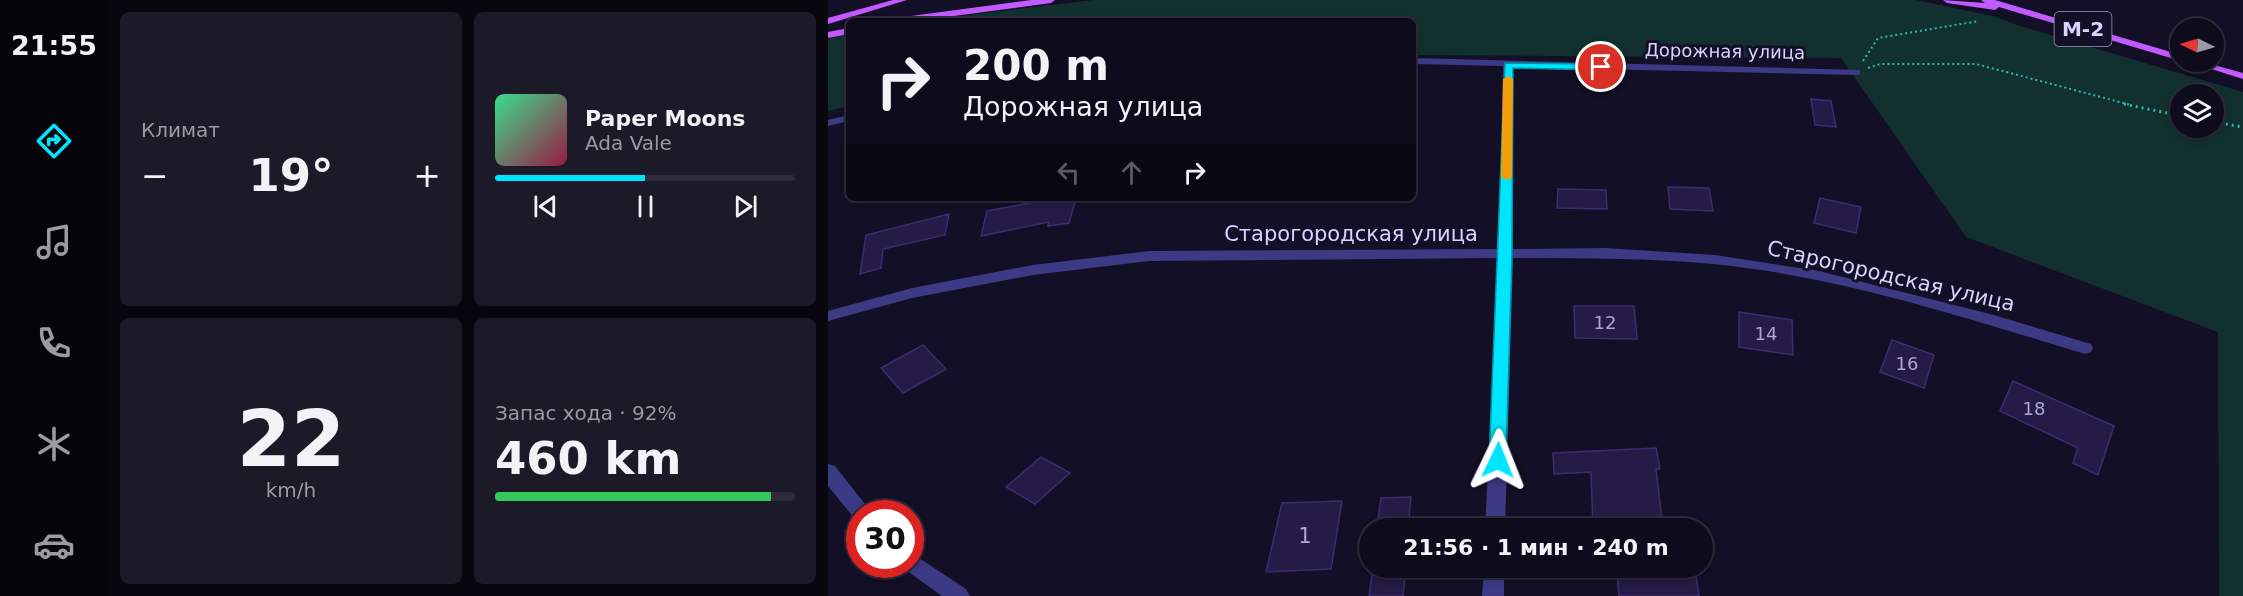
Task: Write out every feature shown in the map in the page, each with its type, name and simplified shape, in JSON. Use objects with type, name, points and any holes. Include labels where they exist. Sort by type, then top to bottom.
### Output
[{"type":"main road","points":[[828,14],[880,0]]},
{"type":"main road","points":[[828,21],[903,0]]},
{"type":"main road","points":[[918,18],[1052,0]]},
{"type":"main road","points":[[1947,0],[2026,12]]},
{"type":"main road","name":"М-2","points":[[1985,0],[2170,55]]},
{"type":"main road","name":"М-2","points":[[2018,0],[2170,45]]},
{"type":"main road","points":[[828,35],[846,31]]},
{"type":"main road","points":[[2224,60],[2243,65]]},
{"type":"main road","points":[[2224,71],[2243,76]]},
{"type":"street","name":"Дорожная улица","points":[[1416,62],[1856,72]]},
{"type":"street","points":[[1495,518],[1506,255],[1508,65]]},
{"type":"street","points":[[828,123],[846,119]]},
{"type":"street","name":"Старогородская улица","points":[[828,316],[912,293],[1033,270],[1149,255],[1605,253],[1727,261],[1819,276],[1990,319],[2085,348]]},
{"type":"street","points":[[828,472],[851,500]]},
{"type":"street","points":[[924,571],[959,596]]},
{"type":"street","points":[[1492,596],[1493,578]]},
{"type":"path","points":[[1856,72],[1878,38],[1980,21]]},
{"type":"path","points":[[1856,72],[1880,64],[1976,64],[2102,99],[2170,114]]},
{"type":"path","points":[[2224,124],[2243,128]]},
{"type":"green space","points":[[1093,0],[1916,0],[1993,16],[2170,72],[2216,84],[2170,84],[2170,138],[2224,138],[2224,86],[2243,92],[2243,596],[2219,596],[2218,332],[1966,237],[1841,58],[1416,55],[1416,18],[945,18]]},
{"type":"green space","points":[[846,35],[846,107],[828,111],[828,39]]},
{"type":"building","points":[[1811,99],[1831,101],[1836,127],[1815,125]]},
{"type":"building","points":[[1668,187],[1709,188],[1713,211],[1670,209]]},
{"type":"building","points":[[1558,189],[1606,190],[1607,209],[1557,208]]},
{"type":"building","points":[[1820,198],[1861,207],[1856,233],[1814,223]]},
{"type":"building","points":[[1041,201],[1075,201],[1069,223],[1048,226],[1049,222],[981,236],[987,211]]},
{"type":"building","points":[[949,214],[945,235],[883,249],[881,268],[860,274],[866,235]]},
{"type":"building","points":[[1574,306],[1634,306],[1637,339],[1575,338]]},
{"type":"building","points":[[1739,312],[1792,320],[1793,355],[1739,347]]},
{"type":"building","points":[[1892,340],[1934,355],[1924,388],[1880,372]]},
{"type":"building","points":[[923,345],[946,369],[903,393],[881,368]]},
{"type":"building","points":[[2013,381],[2114,426],[2098,475],[2073,463],[2078,448],[2000,411]]},
{"type":"building","points":[[1656,448],[1660,469],[1656,469],[1662,518],[1593,518],[1591,472],[1554,474],[1553,453]]},
{"type":"building","points":[[1041,457],[1070,473],[1035,504],[1006,487]]},
{"type":"building","points":[[1411,497],[1409,518],[1378,518],[1381,498]]},
{"type":"building","points":[[1342,501],[1331,569],[1266,572],[1282,503]]},
{"type":"building","points":[[1371,578],[1405,578],[1403,596],[1369,596]]},
{"type":"building","points":[[1617,578],[1696,578],[1699,596],[1619,596]]},
{"type":"slow traffic","points":[[1507,177],[1508,79]]},
{"type":"route","points":[[1498,460],[1506,255],[1508,65],[1601,67]]}]
